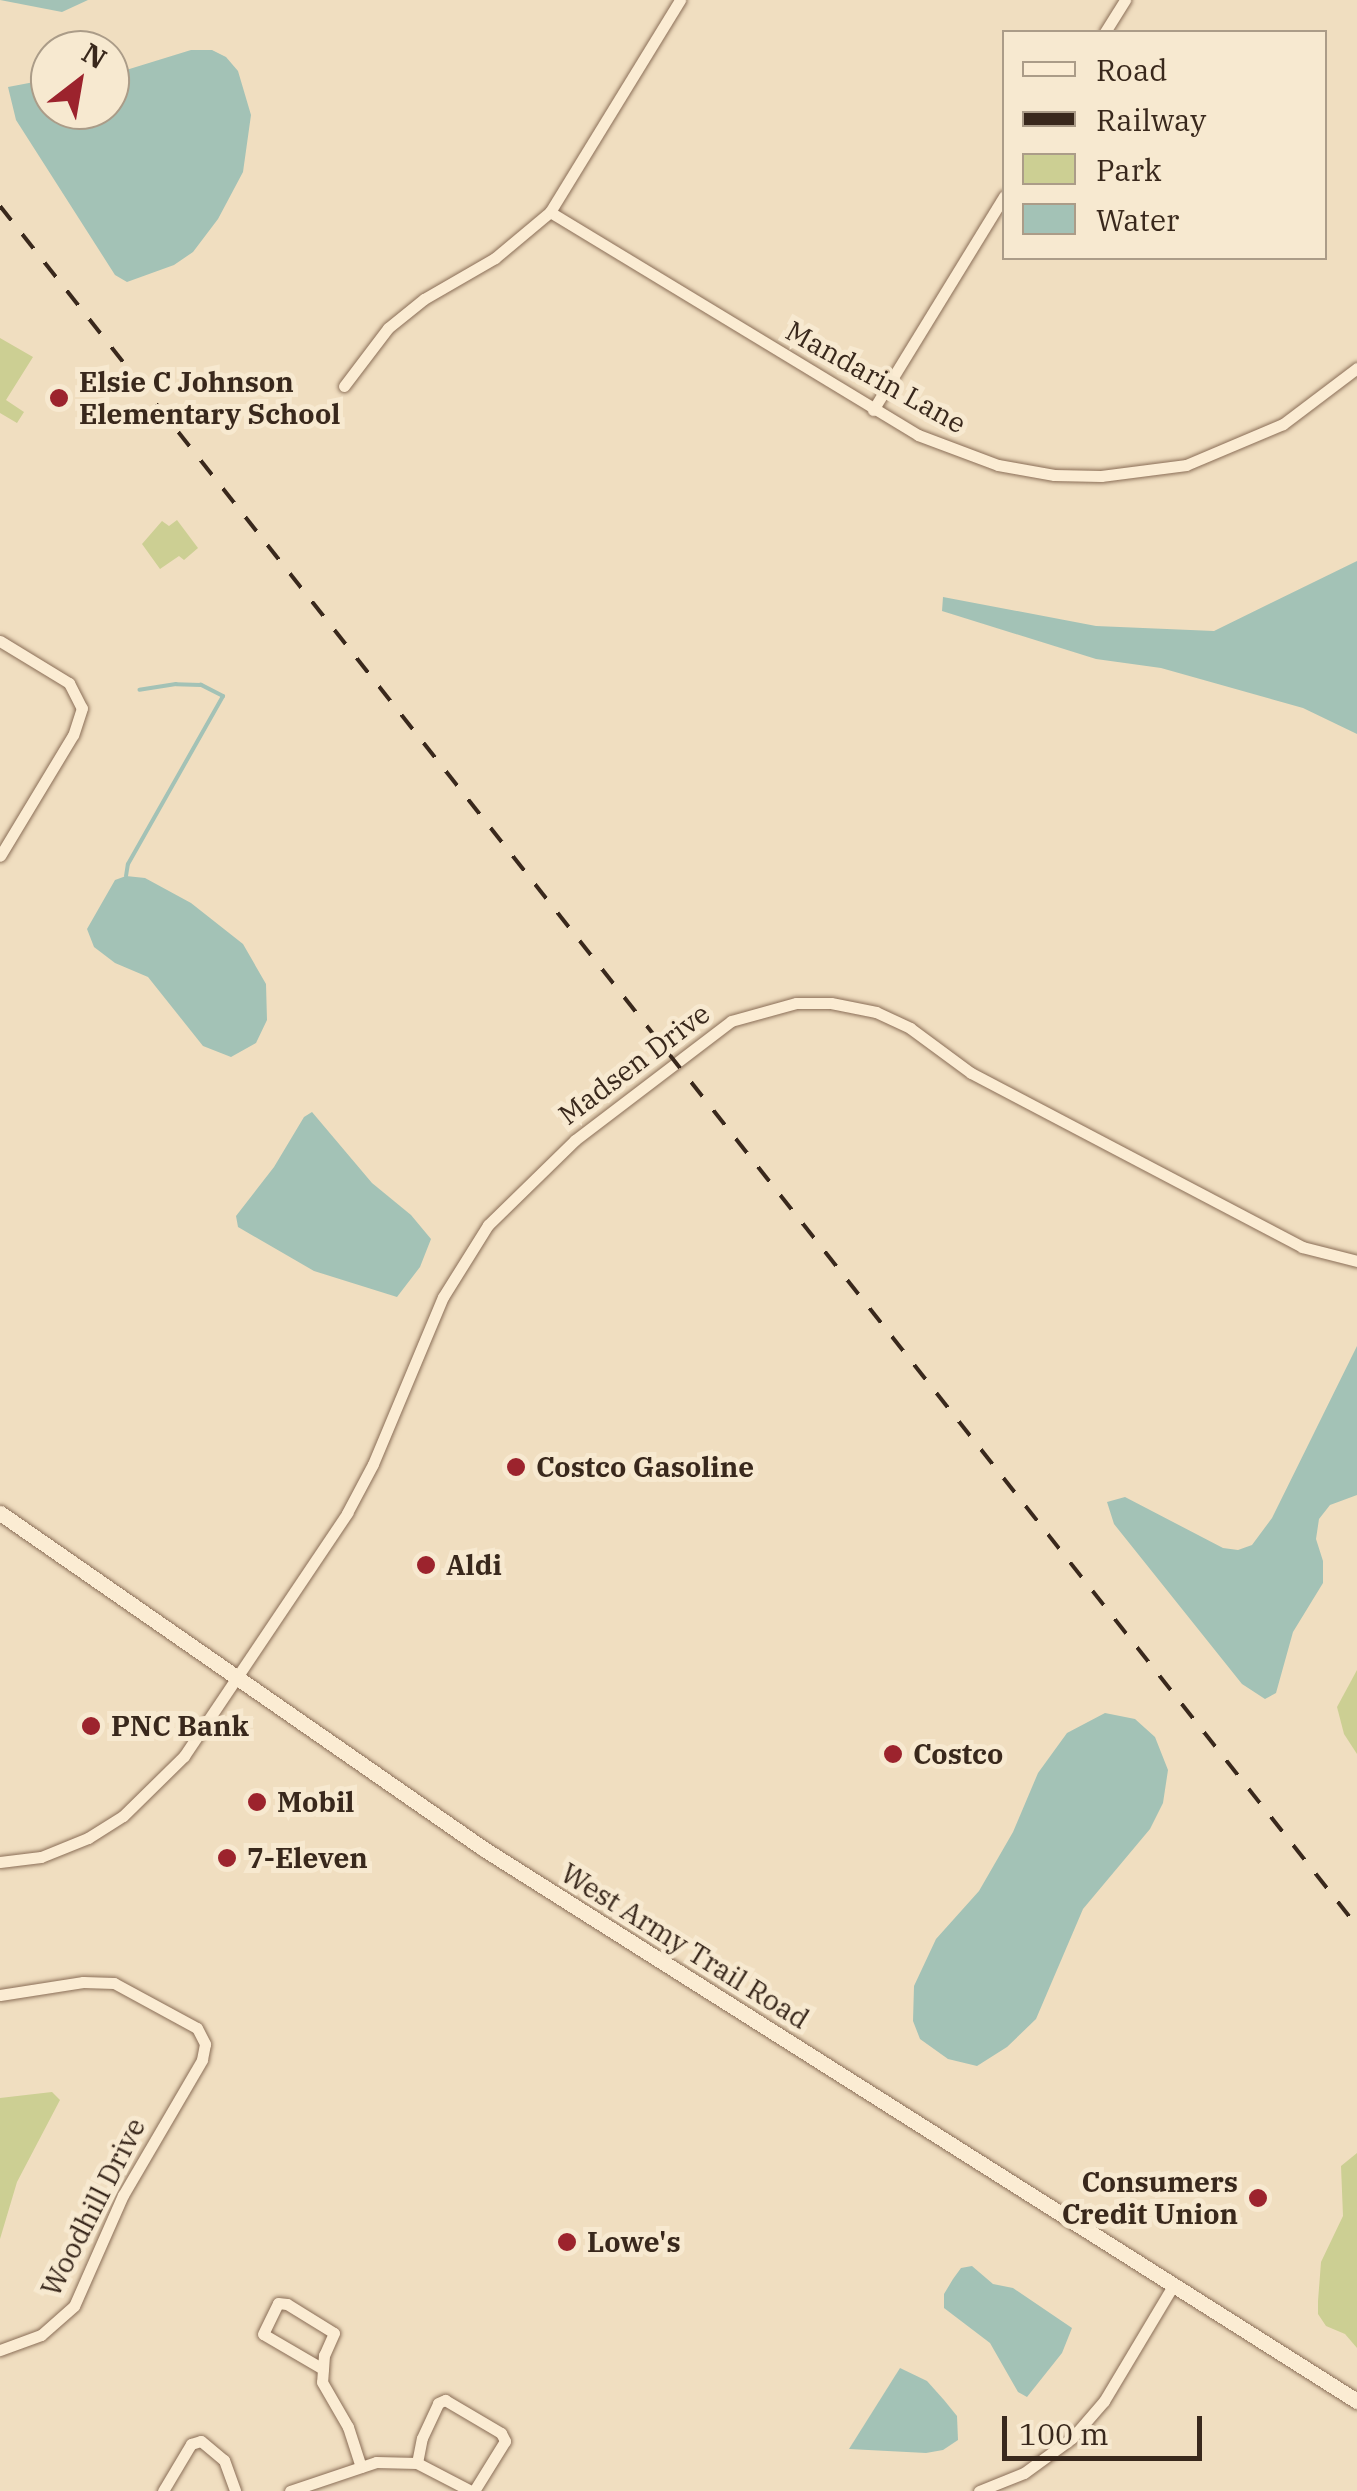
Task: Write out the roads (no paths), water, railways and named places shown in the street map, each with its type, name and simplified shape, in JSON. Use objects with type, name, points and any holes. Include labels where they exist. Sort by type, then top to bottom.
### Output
[{"type":"main road","name":"West Army Trail Road","points":[[0,1513],[552,1892],[1357,2401]]},
{"type":"street","points":[[344,386],[388,328],[424,298],[495,258],[550,212],[680,0]]},
{"type":"street","points":[[1106,30],[1125,0]]},
{"type":"street","points":[[873,410],[1002,199]]},
{"type":"street","name":"Mandarin Lane","points":[[550,212],[873,410],[947,449],[998,465],[1054,475],[1101,476],[1186,465],[1256,439],[1316,402],[1357,368]]},
{"type":"street","points":[[0,641],[69,683],[81,701],[79,723],[0,856]]},
{"type":"street","name":"Madsen Drive","points":[[0,1862],[41,1857],[123,1816],[184,1756],[238,1680],[365,1481],[443,1297],[488,1225],[546,1164],[730,1021],[761,1010],[830,1003],[876,1012],[910,1028],[972,1072],[1302,1246],[1357,1261]]},
{"type":"street","name":"Woodhill Drive","points":[[0,1995],[83,1982],[114,1983],[197,2028],[206,2044],[202,2060],[122,2195],[98,2259],[74,2306],[40,2336],[0,2350]]},
{"type":"street","points":[[979,2491],[1024,2473],[1072,2438],[1104,2402],[1174,2284]]},
{"type":"street","points":[[323,2369],[263,2334],[278,2303],[288,2304],[334,2333],[322,2382],[348,2427],[362,2467]]},
{"type":"street","points":[[297,2490],[376,2462],[417,2463],[453,2486],[473,2491],[505,2441],[501,2433],[446,2400],[438,2404],[422,2438],[417,2463]]},
{"type":"street","points":[[163,2491],[191,2444],[201,2442],[224,2460],[235,2491]]},
{"type":"water","points":[[0,0],[88,0],[62,12]]},
{"type":"water","points":[[191,50],[212,50],[226,57],[238,71],[251,115],[243,172],[218,219],[193,252],[174,265],[127,282],[115,275],[16,120],[8,87],[30,83],[30,130],[130,130],[130,69]]},
{"type":"water","points":[[1357,561],[1357,734],[1303,708],[1161,668],[1096,659],[942,611],[943,597],[1096,626],[1214,631]]},
{"type":"water","points":[[126,876],[145,878],[191,903],[243,944],[266,984],[267,1020],[256,1043],[231,1057],[203,1046],[148,977],[115,963],[94,947],[87,929],[115,880]]},
{"type":"water","points":[[312,1112],[372,1183],[411,1215],[431,1239],[420,1267],[397,1297],[314,1271],[238,1227],[236,1216],[274,1167],[304,1117]]},
{"type":"water","points":[[1357,1346],[1357,1495],[1330,1505],[1319,1519],[1316,1539],[1323,1561],[1323,1583],[1293,1632],[1276,1693],[1265,1699],[1242,1684],[1114,1524],[1107,1502],[1125,1497],[1223,1548],[1238,1550],[1252,1545],[1272,1518]]},
{"type":"water","points":[[1105,1713],[1135,1719],[1155,1737],[1168,1770],[1163,1803],[1150,1829],[1083,1909],[1036,2019],[1007,2047],[977,2066],[948,2059],[920,2039],[913,2021],[914,1986],[936,1939],[979,1891],[1013,1832],[1038,1773],[1067,1733]]},
{"type":"water","points":[[972,2266],[993,2284],[1013,2288],[1072,2328],[1062,2353],[1027,2397],[1018,2392],[990,2343],[944,2308],[944,2294],[953,2279],[961,2268]]},
{"type":"water","points":[[900,2368],[927,2381],[957,2416],[958,2440],[943,2450],[926,2453],[849,2449]]},
{"type":"waterway","points":[[126,876],[128,864],[223,696],[201,685],[176,684],[139,690]]},
{"type":"railway","points":[[0,206],[1357,1926]]},
{"type":"place","name":"Elsie C Johnson Elementary School","points":[[59,398]]},
{"type":"place","name":"Costco Gasoline","points":[[516,1467]]},
{"type":"place","name":"Aldi","points":[[426,1565]]},
{"type":"place","name":"PNC Bank","points":[[91,1726]]},
{"type":"place","name":"Costco","points":[[893,1754]]},
{"type":"place","name":"Mobil","points":[[257,1802]]},
{"type":"place","name":"7-Eleven","points":[[227,1858]]},
{"type":"place","name":"Consumers Credit Union","points":[[1258,2198]]},
{"type":"place","name":"Lowe's","points":[[567,2242]]}]
